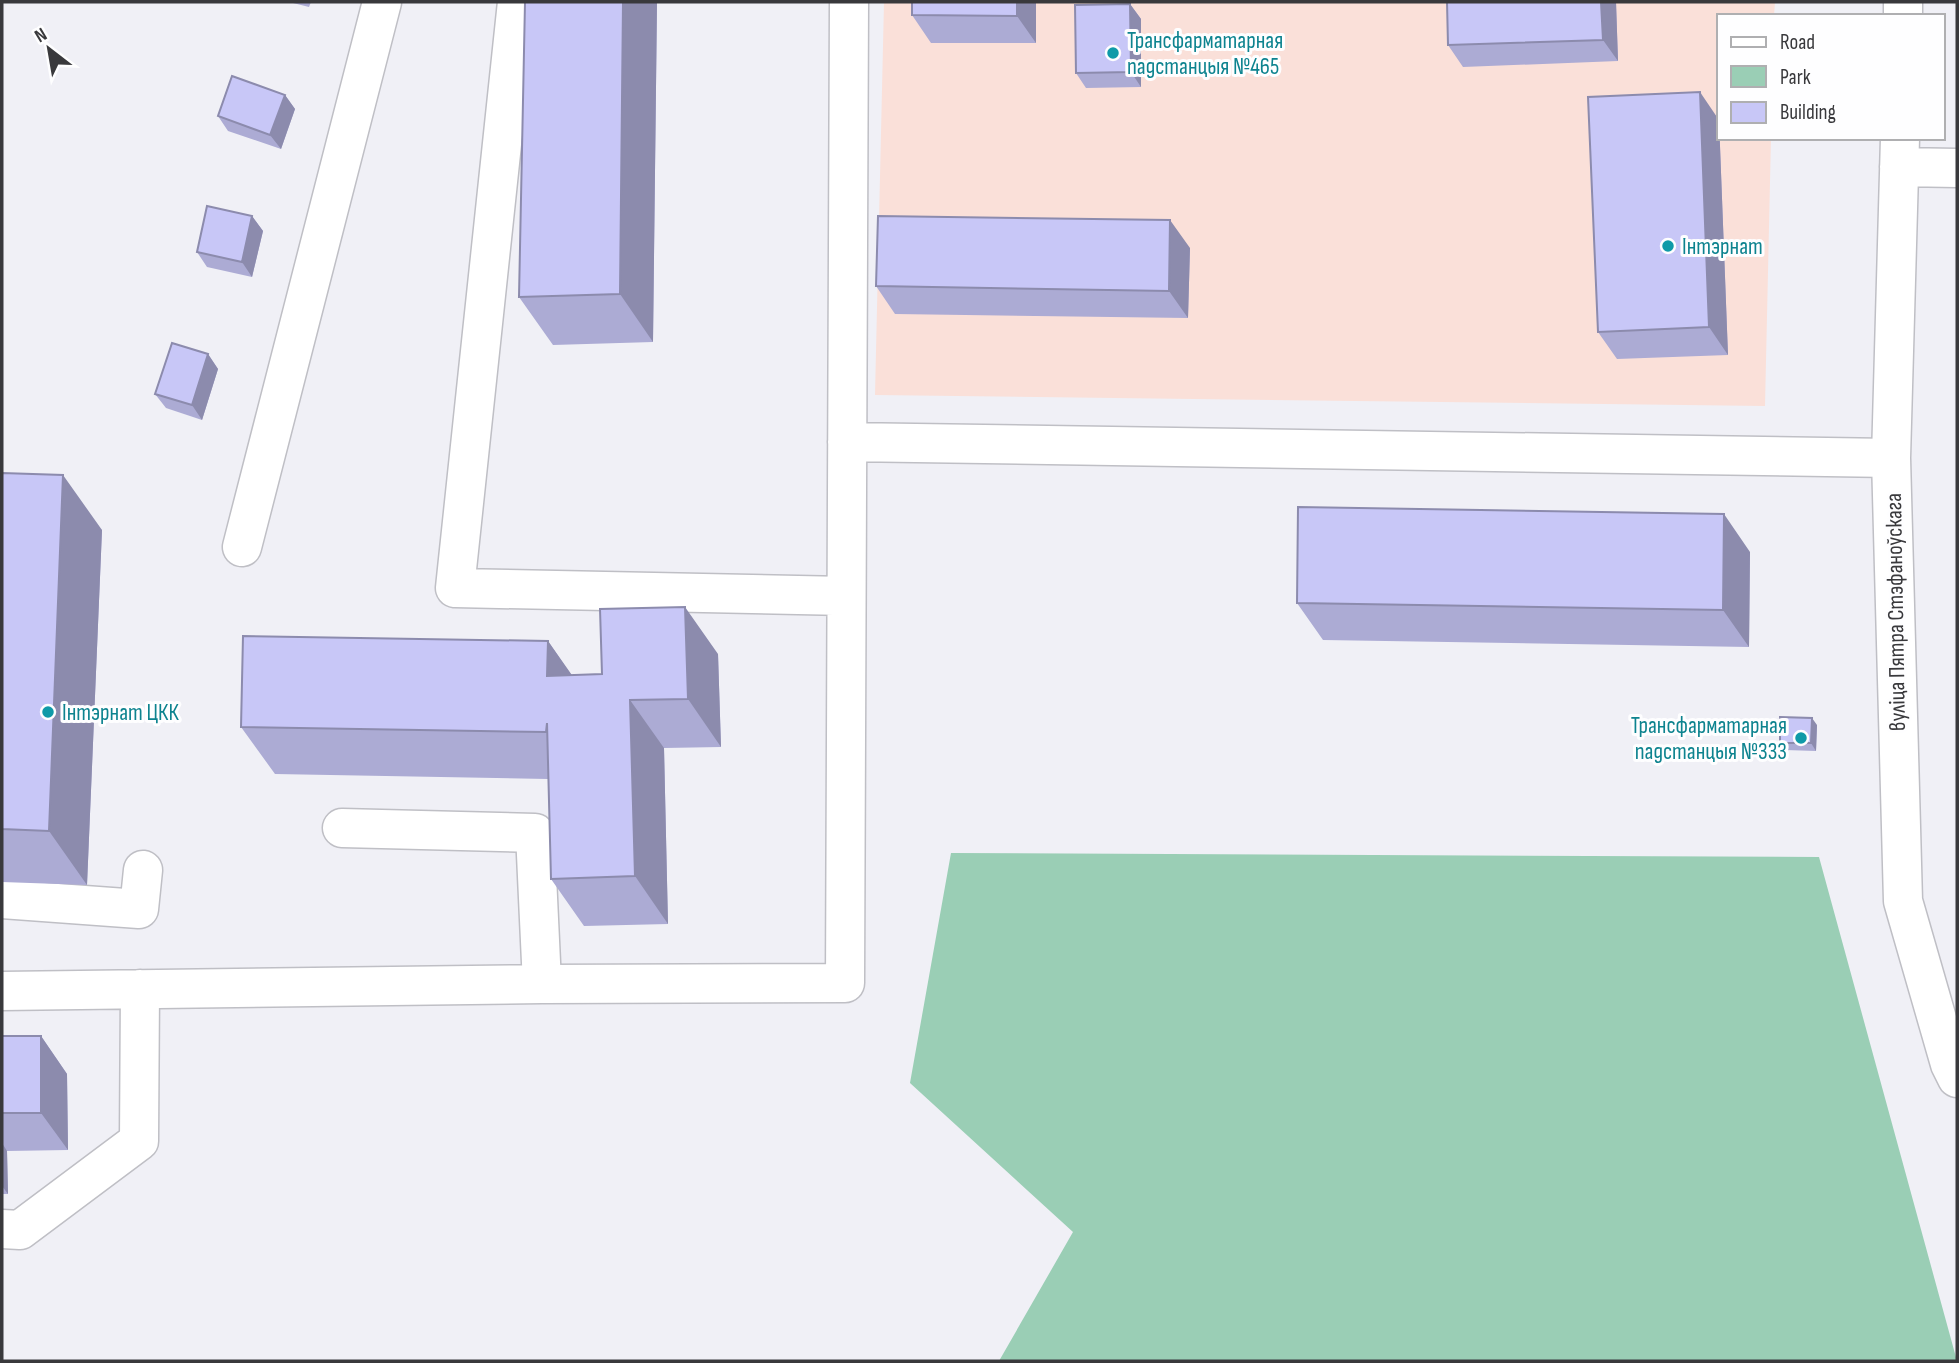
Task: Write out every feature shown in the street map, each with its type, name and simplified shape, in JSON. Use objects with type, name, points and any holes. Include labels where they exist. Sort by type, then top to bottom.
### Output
[{"type":"street","points":[[242,547],[382,2]]},
{"type":"street","points":[[517,2],[455,588],[846,596]]},
{"type":"street","points":[[2,991],[845,983],[849,2]]},
{"type":"street","points":[[1899,153],[1957,169]]},
{"type":"street","name":"вуліца Пятра Стэфаноўскага","points":[[1899,153],[1891,458],[1903,901],[1950,1064],[1957,1078]]},
{"type":"street","points":[[847,442],[1891,458]]},
{"type":"street","points":[[342,828],[535,833],[542,984]]},
{"type":"street","points":[[2,899],[139,909],[143,870]]},
{"type":"street","points":[[2,1229],[20,1230],[139,1141],[139,989]]},
{"type":"shaded area","points":[[884,2],[1775,2],[1774,14],[1717,14],[1717,140],[1771,140],[1765,406],[875,395]]},
{"type":"green space","points":[[951,853],[1819,857],[1957,1361],[999,1361],[1073,1232],[910,1083]]},
{"type":"building","points":[[525,2],[623,2],[620,294],[519,297]]},
{"type":"building","points":[[912,2],[1017,2],[1017,16],[912,15]]},
{"type":"building","points":[[1447,2],[1601,2],[1603,40],[1448,45]]},
{"type":"building","name":"Трансфарматарная падстанцыя №465","points":[[1130,4],[1131,72],[1076,73],[1075,5]]},
{"type":"building","points":[[232,76],[285,95],[270,135],[218,116]]},
{"type":"building","name":"Інтэрнат","points":[[1700,92],[1709,327],[1598,332],[1588,97]]},
{"type":"building","points":[[207,206],[252,216],[242,262],[197,252]]},
{"type":"building","points":[[878,216],[1170,220],[1169,291],[876,286]]},
{"type":"building","points":[[172,343],[208,354],[192,405],[155,394]]},
{"type":"building","points":[[2,473],[63,475],[49,831],[2,829]]},
{"type":"building","points":[[1298,507],[1724,514],[1723,610],[1297,603]]},
{"type":"building","points":[[685,607],[688,699],[630,700],[635,876],[551,879],[547,723],[546,732],[241,727],[243,636],[548,641],[547,676],[602,674],[600,609]]},
{"type":"building","points":[[1780,717],[1812,718],[1811,743],[1780,743]]},
{"type":"building","points":[[2,1036],[41,1036],[41,1113],[2,1113]]},
{"type":"place","name":"Трансфарматарная падстанцыя №465","points":[[1113,53]]},
{"type":"place","name":"Інтэрнат","points":[[1668,246]]},
{"type":"place","name":"Інтэрнат ЦКК","points":[[48,712]]},
{"type":"place","name":"Трансфарматарная падстанцыя №333","points":[[1801,738]]}]
